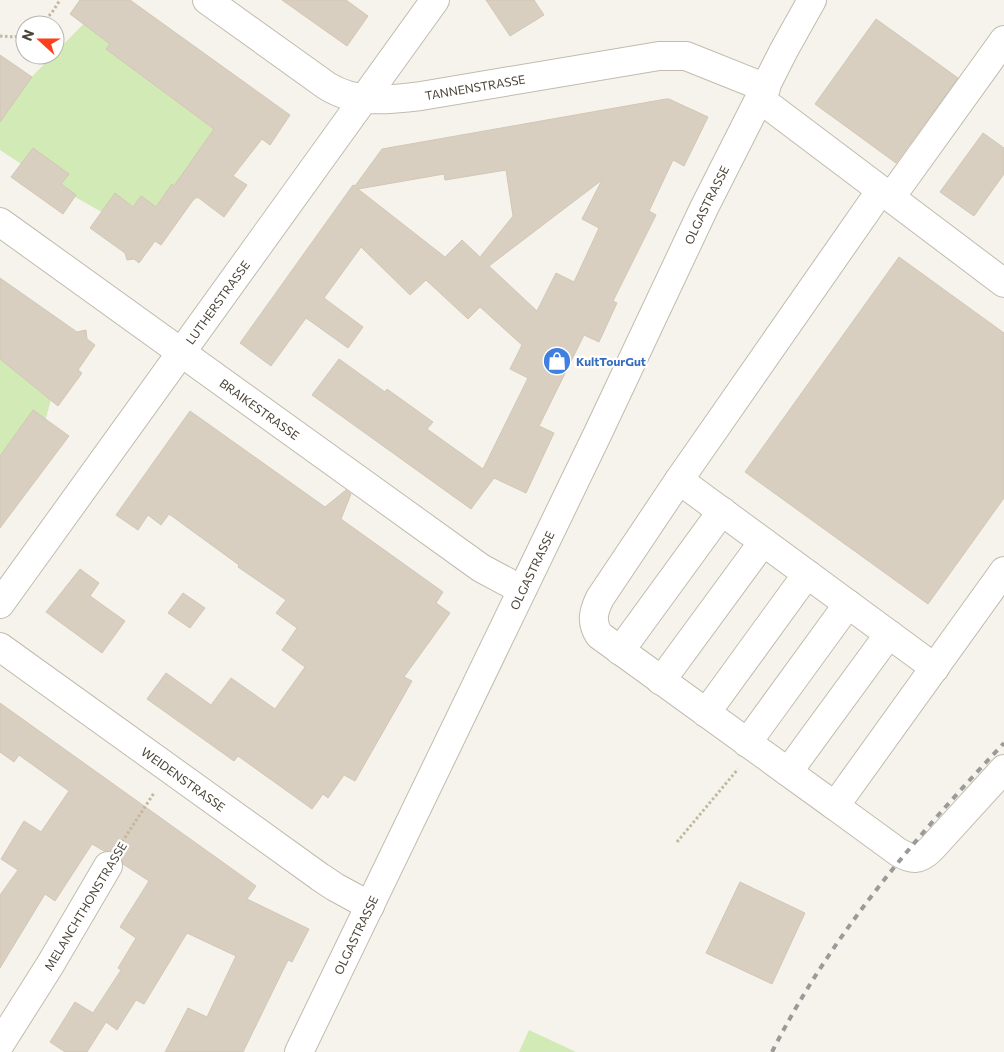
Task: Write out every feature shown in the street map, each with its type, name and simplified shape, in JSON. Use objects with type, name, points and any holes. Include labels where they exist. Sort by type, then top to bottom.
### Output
[{"type":"street","name":"TANNENSTRASSE","points":[[207,0],[338,93],[364,99],[392,100],[658,56],[686,56],[763,94],[886,194],[1004,283]]},
{"type":"street","name":"LUTHERSTRASSE","points":[[0,604],[435,0]]},
{"type":"street","name":"OLGASTRASSE","points":[[299,1052],[708,200],[797,24],[812,0]]},
{"type":"street","points":[[1004,40],[886,194],[679,480],[595,608],[593,616],[593,626],[599,635],[907,857],[917,858],[924,856],[1004,769]]},
{"type":"street","name":"BRAIKESTRASSE","points":[[0,222],[481,568],[522,590]]},
{"type":"street","points":[[679,480],[935,668]]},
{"type":"street","points":[[620,650],[722,511]]},
{"type":"street","points":[[662,681],[763,542]]},
{"type":"street","points":[[835,806],[1004,571]]},
{"type":"street","points":[[706,713],[808,574]]},
{"type":"street","points":[[747,742],[848,604]]},
{"type":"street","points":[[788,772],[890,634]]},
{"type":"street","name":"WEIDENSTRASSE","points":[[0,647],[320,877],[370,906]]},
{"type":"street","name":"MELANCHTHONSTRASSE","points":[[0,1044],[50,965],[108,866]]},
{"type":"path","points":[[49,15],[60,0]]},
{"type":"path","points":[[0,36],[15,37]]},
{"type":"path","name":"MELANCHTHONSTRASSE","points":[[108,866],[169,768]]},
{"type":"green space","points":[[100,7],[266,120],[220,188],[132,229],[50,183],[0,150],[0,115],[16,93],[43,65],[65,65],[65,43]]},
{"type":"green space","points":[[0,310],[63,357],[40,439],[0,486]]},
{"type":"green space","points":[[529,1030],[576,1052],[519,1052]]},
{"type":"building","points":[[80,0],[130,0],[290,115],[270,145],[262,139],[233,176],[247,185],[224,217],[196,196],[161,245],[155,241],[139,263],[134,259],[127,260],[125,253],[90,228],[115,193],[133,207],[141,196],[156,207],[172,184],[174,186],[214,129],[106,49],[110,44],[70,14]]},
{"type":"building","points":[[282,0],[346,0],[368,16],[347,46]]},
{"type":"building","points":[[486,0],[534,0],[544,15],[510,36]]},
{"type":"building","points":[[876,19],[958,78],[896,163],[815,104]]},
{"type":"building","points":[[0,55],[32,77],[0,122]]},
{"type":"building","points":[[666,99],[708,117],[684,166],[673,160],[649,211],[656,215],[613,301],[617,303],[599,342],[584,335],[539,426],[554,433],[526,493],[494,478],[471,509],[312,395],[339,359],[385,392],[387,389],[433,422],[427,429],[483,469],[528,378],[510,369],[522,345],[480,307],[468,319],[426,280],[410,295],[361,247],[324,298],[363,327],[348,348],[306,318],[271,366],[240,343],[353,185],[355,186],[382,149]],"holes":[[[506,170],[513,216],[480,257],[462,240],[445,257],[358,189],[444,174],[445,180]],[[602,180],[582,219],[599,228],[574,282],[556,273],[537,311],[489,266]]]},
{"type":"building","points":[[983,133],[1004,148],[1004,174],[974,216],[940,192]]},
{"type":"building","points":[[33,148],[69,174],[61,184],[76,195],[63,214],[11,177]]},
{"type":"building","points":[[899,257],[1004,333],[1004,498],[928,604],[745,472]]},
{"type":"building","points":[[0,278],[77,332],[86,330],[87,339],[95,345],[78,370],[82,373],[58,406],[0,359]]},
{"type":"building","points":[[33,410],[69,436],[0,528],[0,456]]},
{"type":"building","points":[[190,411],[325,507],[346,490],[351,494],[341,519],[443,592],[436,603],[450,613],[404,677],[412,681],[355,781],[344,775],[328,798],[323,794],[312,809],[238,756],[234,761],[147,699],[166,673],[211,705],[231,678],[275,709],[305,667],[282,650],[297,628],[276,613],[286,600],[238,567],[239,565],[169,514],[161,525],[148,515],[138,530],[116,515]]},
{"type":"building","points":[[80,569],[99,583],[90,596],[125,621],[102,653],[46,612]]},
{"type":"building","points":[[183,593],[205,608],[190,628],[168,613]]},
{"type":"building","points":[[0,703],[256,886],[247,899],[309,929],[292,962],[288,960],[243,1052],[165,1052],[188,1008],[207,1017],[236,956],[187,933],[144,1004],[136,1000],[117,1030],[106,1022],[87,1052],[65,1052],[50,1042],[75,1002],[93,1013],[121,970],[118,968],[136,938],[120,927],[149,881],[123,864],[121,858],[116,853],[109,850],[104,851],[92,844],[55,901],[45,894],[0,968],[0,895],[18,870],[1,859],[24,821],[41,832],[69,791],[19,755],[14,762],[0,752]]},
{"type":"building","points":[[740,882],[805,913],[772,984],[706,953]]},
{"type":"railway","points":[[772,1052],[795,1009],[821,968],[877,889],[938,815],[1004,743]]},
{"type":"place","name":"KultTourGut","points":[[557,361]]}]
